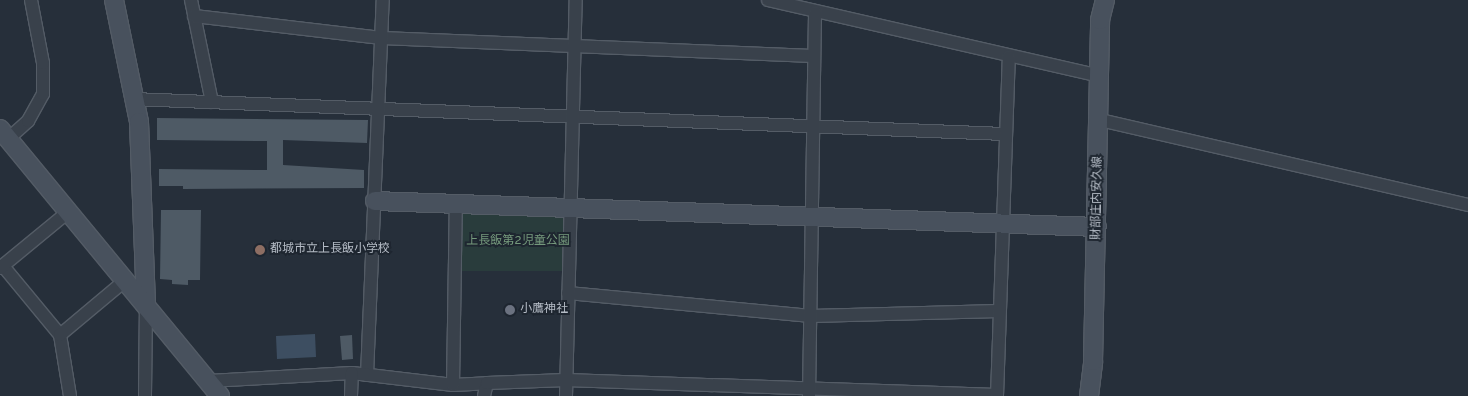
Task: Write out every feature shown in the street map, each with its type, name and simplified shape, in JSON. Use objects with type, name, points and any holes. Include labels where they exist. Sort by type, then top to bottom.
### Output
[{"type":"street","points":[[31,0],[43,64],[43,94],[28,121],[4,134],[68,212],[127,279],[220,396]]},
{"type":"street","points":[[114,0],[139,122],[144,185],[145,396]]},
{"type":"street","points":[[191,0],[212,102]]},
{"type":"street","points":[[366,375],[384,0]]},
{"type":"street","points":[[566,396],[569,208],[576,0]]},
{"type":"street","points":[[768,0],[1101,76]]},
{"type":"street","name":"財部庄内安久線","points":[[1089,396],[1093,361],[1097,227],[1101,76],[1100,20],[1104,0]]},
{"type":"street","points":[[809,393],[811,316],[809,217],[815,12]]},
{"type":"street","points":[[194,16],[382,38],[813,56]]},
{"type":"street","points":[[209,381],[352,373],[485,390],[566,380],[809,393],[997,396],[1009,56]]},
{"type":"street","points":[[133,99],[1005,134]]},
{"type":"street","points":[[1100,120],[1468,205]]},
{"type":"street","points":[[375,201],[1097,227]]},
{"type":"street","points":[[452,385],[456,203]]},
{"type":"street","points":[[68,212],[1,267],[60,335],[70,396]]},
{"type":"street","points":[[60,335],[127,279]]},
{"type":"street","points":[[568,294],[811,316],[1000,311]]},
{"type":"street","points":[[350,396],[352,373]]},
{"type":"green space","name":"上長飯第2児童公園","points":[[465,211],[562,215],[565,218],[564,271],[458,271],[460,216]]},
{"type":"water","points":[[315,334],[316,357],[277,359],[276,336]]},
{"type":"building","points":[[157,118],[368,120],[367,143],[283,140],[283,165],[364,170],[364,188],[183,189],[183,186],[159,186],[159,169],[267,170],[267,141],[157,140]]},
{"type":"building","points":[[161,210],[201,210],[200,280],[188,280],[188,285],[172,284],[172,280],[160,279]]},
{"type":"building","points":[[352,335],[353,359],[342,360],[340,336]]},
{"type":"place","name":"都城市立上長飯小学校","points":[[260,250]]},
{"type":"place","name":"小鷹神社","points":[[510,310]]}]
